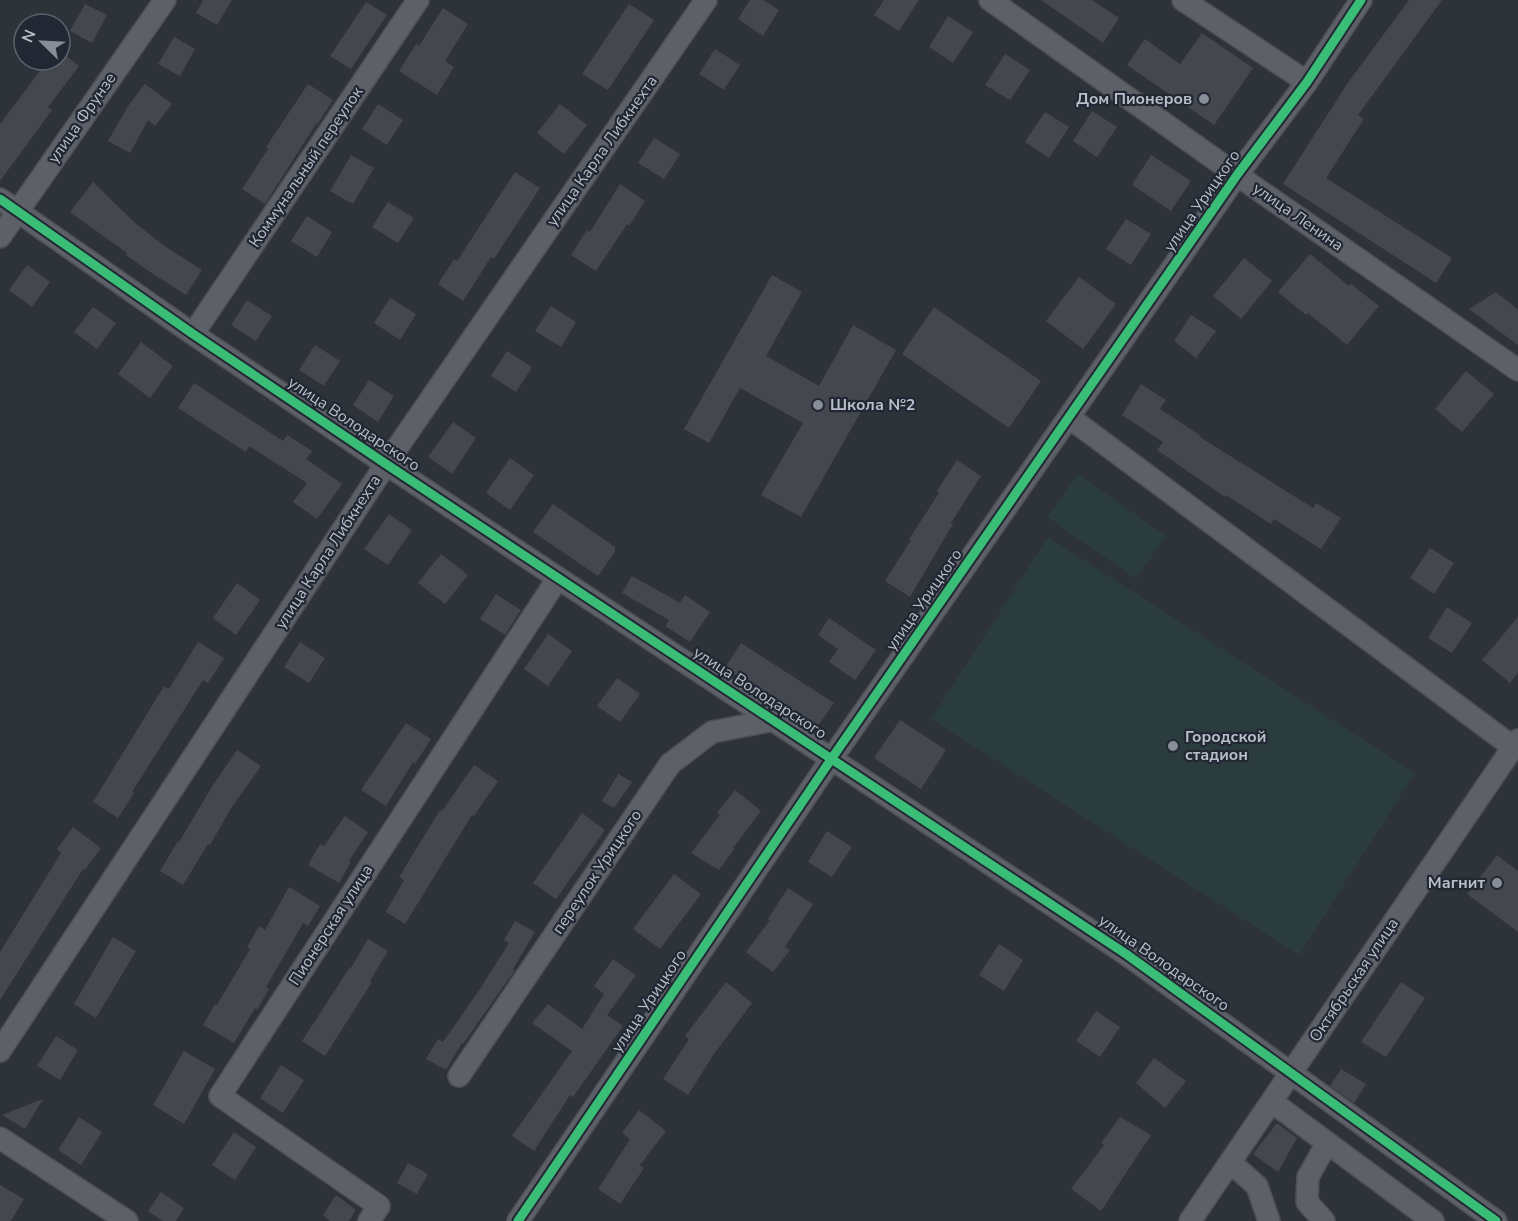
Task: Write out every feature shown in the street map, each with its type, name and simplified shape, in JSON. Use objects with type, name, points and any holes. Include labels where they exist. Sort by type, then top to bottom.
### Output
[{"type":"street","name":"улица Фрунзе","points":[[0,237],[165,0]]},
{"type":"street","name":"Коммунальный переулок","points":[[193,334],[418,0]]},
{"type":"street","name":"улица Карла Либкнехта","points":[[0,1051],[386,464],[706,0]]},
{"type":"street","name":"улица Ленина","points":[[990,0],[1518,370]]},
{"type":"street","points":[[1183,0],[1307,82]]},
{"type":"street","name":"улица Урицкого","points":[[518,1221],[832,759],[1237,175],[1307,82],[1361,0]]},
{"type":"street","name":"улица Володарского","points":[[0,199],[193,334],[386,464],[1126,954],[1496,1221]]},
{"type":"street","points":[[1070,418],[1516,743]]},
{"type":"street","name":"Пионерская улица","points":[[369,1221],[379,1206],[220,1096],[558,578]]},
{"type":"street","name":"переулок Урицкого","points":[[459,1076],[670,764],[712,732],[774,720]]},
{"type":"street","name":"Октябрьская улица","points":[[1190,1221],[1516,743]]},
{"type":"street","points":[[1272,1102],[1433,1221]]},
{"type":"street","points":[[0,1138],[127,1221]]},
{"type":"street","points":[[1324,1221],[1307,1202],[1308,1177],[1327,1143]]},
{"type":"street","points":[[1230,1162],[1257,1186],[1269,1221]]},
{"type":"shaded area","points":[[1078,474],[1166,536],[1136,579],[1047,517]]},
{"type":"shaded area","name":"Городской стадион","points":[[1048,537],[1415,773],[1299,955],[931,719]]},
{"type":"building","points":[[203,0],[232,0],[217,25],[196,13]]},
{"type":"building","points":[[750,0],[763,0],[779,10],[763,36],[738,19]]},
{"type":"building","points":[[884,0],[919,0],[899,31],[874,15]]},
{"type":"building","points":[[1041,0],[1092,0],[1119,18],[1103,43]]},
{"type":"building","points":[[1409,0],[1442,0],[1358,115],[1364,119],[1326,178],[1452,258],[1436,283],[1283,184],[1347,84]]},
{"type":"building","points":[[366,2],[387,15],[351,69],[330,56]]},
{"type":"building","points":[[85,4],[107,15],[92,43],[72,32],[72,27]]},
{"type":"building","points":[[629,4],[654,20],[608,90],[582,74]]},
{"type":"building","points":[[443,8],[468,24],[445,61],[454,67],[437,95],[399,71],[416,44],[419,46]]},
{"type":"building","points":[[948,16],[973,32],[953,63],[929,47]]},
{"type":"building","name":"Дом Пионеров","points":[[1202,33],[1253,68],[1214,125],[1127,65],[1145,39],[1180,64]]},
{"type":"building","points":[[174,37],[195,49],[180,76],[158,64]]},
{"type":"building","points":[[715,49],[740,65],[724,90],[699,74]]},
{"type":"building","points":[[1005,54],[1030,70],[1010,100],[985,85]]},
{"type":"building","points":[[72,60],[79,66],[48,107],[52,110],[0,181],[0,124],[39,72],[72,72]]},
{"type":"building","points":[[145,84],[172,104],[155,126],[148,120],[130,153],[108,141],[128,106]]},
{"type":"building","points":[[308,84],[333,100],[265,204],[242,189],[268,149],[266,147]]},
{"type":"building","points":[[378,104],[403,120],[387,145],[362,129]]},
{"type":"building","points":[[560,104],[587,125],[564,154],[537,133]]},
{"type":"building","points":[[1092,111],[1117,127],[1097,157],[1073,141]]},
{"type":"building","points":[[1045,112],[1069,127],[1049,158],[1025,142]]},
{"type":"building","points":[[654,138],[680,154],[664,179],[638,163]]},
{"type":"building","points":[[351,155],[374,168],[353,204],[330,191]]},
{"type":"building","points":[[1151,155],[1191,181],[1171,211],[1132,185]]},
{"type":"building","points":[[515,172],[540,188],[494,259],[491,257],[463,301],[438,284],[454,259],[457,261]]},
{"type":"building","points":[[93,182],[135,223],[166,247],[202,270],[186,295],[144,268],[70,212]]},
{"type":"building","points":[[620,184],[645,201],[596,271],[571,255],[587,230],[590,232]]},
{"type":"building","points":[[388,202],[414,218],[398,243],[372,227]]},
{"type":"building","points":[[307,216],[332,232],[317,257],[291,241]]},
{"type":"building","points":[[1126,219],[1151,234],[1131,265],[1106,249]]},
{"type":"building","points":[[1310,254],[1349,286],[1351,284],[1379,306],[1347,345],[1278,292]]},
{"type":"building","points":[[1244,258],[1272,281],[1241,319],[1213,296]]},
{"type":"building","points":[[27,265],[50,282],[32,307],[9,290]]},
{"type":"building","name":"Школа №2","points":[[772,275],[802,292],[766,356],[819,386],[853,325],[896,350],[801,517],[761,495],[803,423],[740,388],[709,443],[684,429]]},
{"type":"building","points":[[1079,277],[1116,304],[1083,349],[1046,321]]},
{"type":"building","points":[[1496,292],[1518,310],[1518,345],[1469,309]]},
{"type":"building","points":[[390,298],[416,314],[400,340],[374,323]]},
{"type":"building","points":[[247,300],[272,316],[256,341],[231,325]]},
{"type":"building","points":[[551,306],[576,322],[561,347],[535,331]]},
{"type":"building","points":[[93,307],[116,323],[97,349],[74,332]]},
{"type":"building","points":[[934,307],[1041,381],[1009,428],[902,354]]},
{"type":"building","points":[[1191,315],[1216,331],[1196,358],[1174,341]]},
{"type":"building","points":[[141,342],[173,366],[150,398],[118,374]]},
{"type":"building","points":[[315,345],[340,361],[324,386],[299,370]]},
{"type":"building","points":[[507,351],[532,367],[516,392],[491,376]]},
{"type":"building","points":[[1466,371],[1494,394],[1462,432],[1435,409]]},
{"type":"building","points":[[369,380],[394,396],[378,422],[353,405]]},
{"type":"building","points":[[194,383],[283,441],[287,435],[312,451],[306,459],[342,484],[317,519],[293,502],[307,483],[249,446],[246,452],[178,408]]},
{"type":"building","points":[[1141,384],[1166,400],[1160,409],[1200,437],[1313,508],[1316,503],[1341,518],[1321,549],[1274,519],[1271,524],[1226,495],[1225,497],[1157,450],[1163,442],[1122,415]]},
{"type":"building","points":[[453,422],[476,438],[452,474],[428,457]]},
{"type":"building","points":[[510,458],[534,475],[510,510],[486,493]]},
{"type":"building","points":[[957,460],[981,476],[951,523],[953,524],[910,597],[885,581]]},
{"type":"building","points":[[553,504],[615,547],[615,552],[598,576],[533,532]]},
{"type":"building","points":[[389,514],[412,530],[388,565],[364,549]]},
{"type":"building","points":[[1430,548],[1454,563],[1434,594],[1410,578]]},
{"type":"building","points":[[441,554],[468,575],[445,604],[418,583]]},
{"type":"building","points":[[632,576],[680,603],[685,595],[710,612],[690,642],[665,626],[669,620],[622,593]]},
{"type":"building","points":[[237,583],[260,600],[236,635],[213,618]]},
{"type":"building","points":[[496,594],[521,610],[505,635],[480,619]]},
{"type":"building","points":[[1447,607],[1472,623],[1452,653],[1428,638]]},
{"type":"building","points":[[1518,617],[1518,673],[1510,683],[1482,660]]},
{"type":"building","points":[[829,618],[876,650],[855,680],[829,662],[838,649],[818,635]]},
{"type":"building","points":[[548,634],[572,651],[548,686],[524,669]]},
{"type":"building","points":[[198,642],[224,658],[208,683],[203,680],[118,818],[93,802],[164,686],[169,689]]},
{"type":"building","points":[[300,642],[325,658],[309,683],[284,667]]},
{"type":"building","points":[[741,643],[834,703],[817,727],[725,668]]},
{"type":"building","points":[[617,678],[640,694],[620,722],[597,706]]},
{"type":"building","points":[[900,720],[946,750],[921,789],[874,758]]},
{"type":"building","points":[[406,723],[431,739],[415,764],[413,762],[386,806],[361,790]]},
{"type":"building","points":[[237,750],[261,766],[230,810],[183,885],[160,871]]},
{"type":"building","points":[[474,765],[498,781],[474,816],[472,815],[405,924],[386,912],[404,880],[399,877],[440,810],[442,811]]},
{"type":"building","points":[[618,774],[632,782],[614,808],[602,801]]},
{"type":"building","points":[[735,790],[761,811],[719,870],[691,853],[720,815],[717,813]]},
{"type":"building","points":[[582,813],[605,830],[556,899],[533,883]]},
{"type":"building","points":[[345,816],[368,832],[349,861],[351,862],[339,883],[308,865],[320,844],[324,846]]},
{"type":"building","points":[[73,827],[101,848],[85,870],[83,869],[0,1000],[0,952],[61,853],[57,849]]},
{"type":"building","points":[[827,831],[852,847],[832,877],[808,862]]},
{"type":"building","name":"Магнит","points":[[1497,855],[1518,871],[1518,932],[1467,894]]},
{"type":"building","points":[[674,874],[701,894],[660,949],[633,929]]},
{"type":"building","points":[[289,887],[320,906],[308,926],[303,923],[266,987],[269,989],[257,1010],[255,1008],[234,1043],[203,1025],[250,949],[247,947],[259,926],[265,930]]},
{"type":"building","points":[[788,888],[813,904],[785,947],[790,950],[773,972],[746,952],[770,920],[768,919]]},
{"type":"building","points":[[515,921],[535,932],[513,969],[515,970],[462,1043],[446,1070],[426,1059],[438,1039],[443,1042],[480,989],[509,943],[504,940]]},
{"type":"building","points":[[113,937],[136,951],[96,1018],[74,1004]]},
{"type":"building","points":[[368,939],[388,951],[370,981],[372,982],[325,1056],[302,1041]]},
{"type":"building","points":[[999,944],[1023,960],[1004,991],[979,975]]},
{"type":"building","points":[[613,959],[636,975],[607,1015],[623,1026],[573,1097],[570,1095],[534,1151],[512,1136],[572,1051],[532,1023],[548,1004],[582,1029],[604,994],[594,986]]},
{"type":"building","points":[[726,982],[752,1003],[714,1054],[688,1095],[663,1079],[689,1039],[685,1036]]},
{"type":"building","points":[[1401,982],[1425,998],[1386,1057],[1361,1042]]},
{"type":"building","points":[[1096,1011],[1120,1027],[1100,1057],[1076,1041]]},
{"type":"building","points":[[56,1036],[78,1050],[60,1080],[37,1066]]},
{"type":"building","points":[[184,1051],[215,1069],[184,1124],[153,1105]]},
{"type":"building","points":[[1154,1058],[1186,1081],[1165,1108],[1136,1083]]},
{"type":"building","points":[[281,1065],[304,1080],[283,1113],[260,1098]]},
{"type":"building","points":[[1341,1069],[1366,1084],[1354,1103],[1330,1086]]},
{"type":"building","points":[[43,1099],[25,1129],[2,1115],[22,1107]]},
{"type":"building","points":[[639,1110],[666,1131],[640,1165],[644,1168],[620,1204],[598,1189],[630,1139],[622,1133]]},
{"type":"building","points":[[79,1117],[102,1132],[81,1165],[58,1150]]},
{"type":"building","points":[[1120,1117],[1151,1135],[1101,1211],[1071,1189],[1104,1145],[1101,1143]]},
{"type":"building","points":[[1277,1123],[1297,1138],[1278,1172],[1253,1154]]},
{"type":"building","points":[[234,1132],[256,1147],[235,1180],[212,1165]]},
{"type":"building","points":[[408,1163],[428,1174],[417,1194],[397,1183]]},
{"type":"building","points":[[0,1185],[24,1199],[11,1221],[0,1221]]},
{"type":"building","points":[[161,1192],[184,1208],[176,1221],[163,1221],[148,1211]]},
{"type":"building","points":[[336,1195],[356,1210],[349,1221],[330,1221],[323,1215]]},
{"type":"cycle path","points":[[518,1221],[832,758],[1237,175],[1307,82],[1361,0]]},
{"type":"cycle path","points":[[0,199],[193,334],[386,464],[1126,954],[1496,1221]]},
{"type":"place","name":"Дом Пионеров","points":[[1204,99]]},
{"type":"place","name":"Школа №2","points":[[818,405]]},
{"type":"place","name":"Городской стадион","points":[[1173,746]]},
{"type":"place","name":"Магнит","points":[[1497,883]]}]
